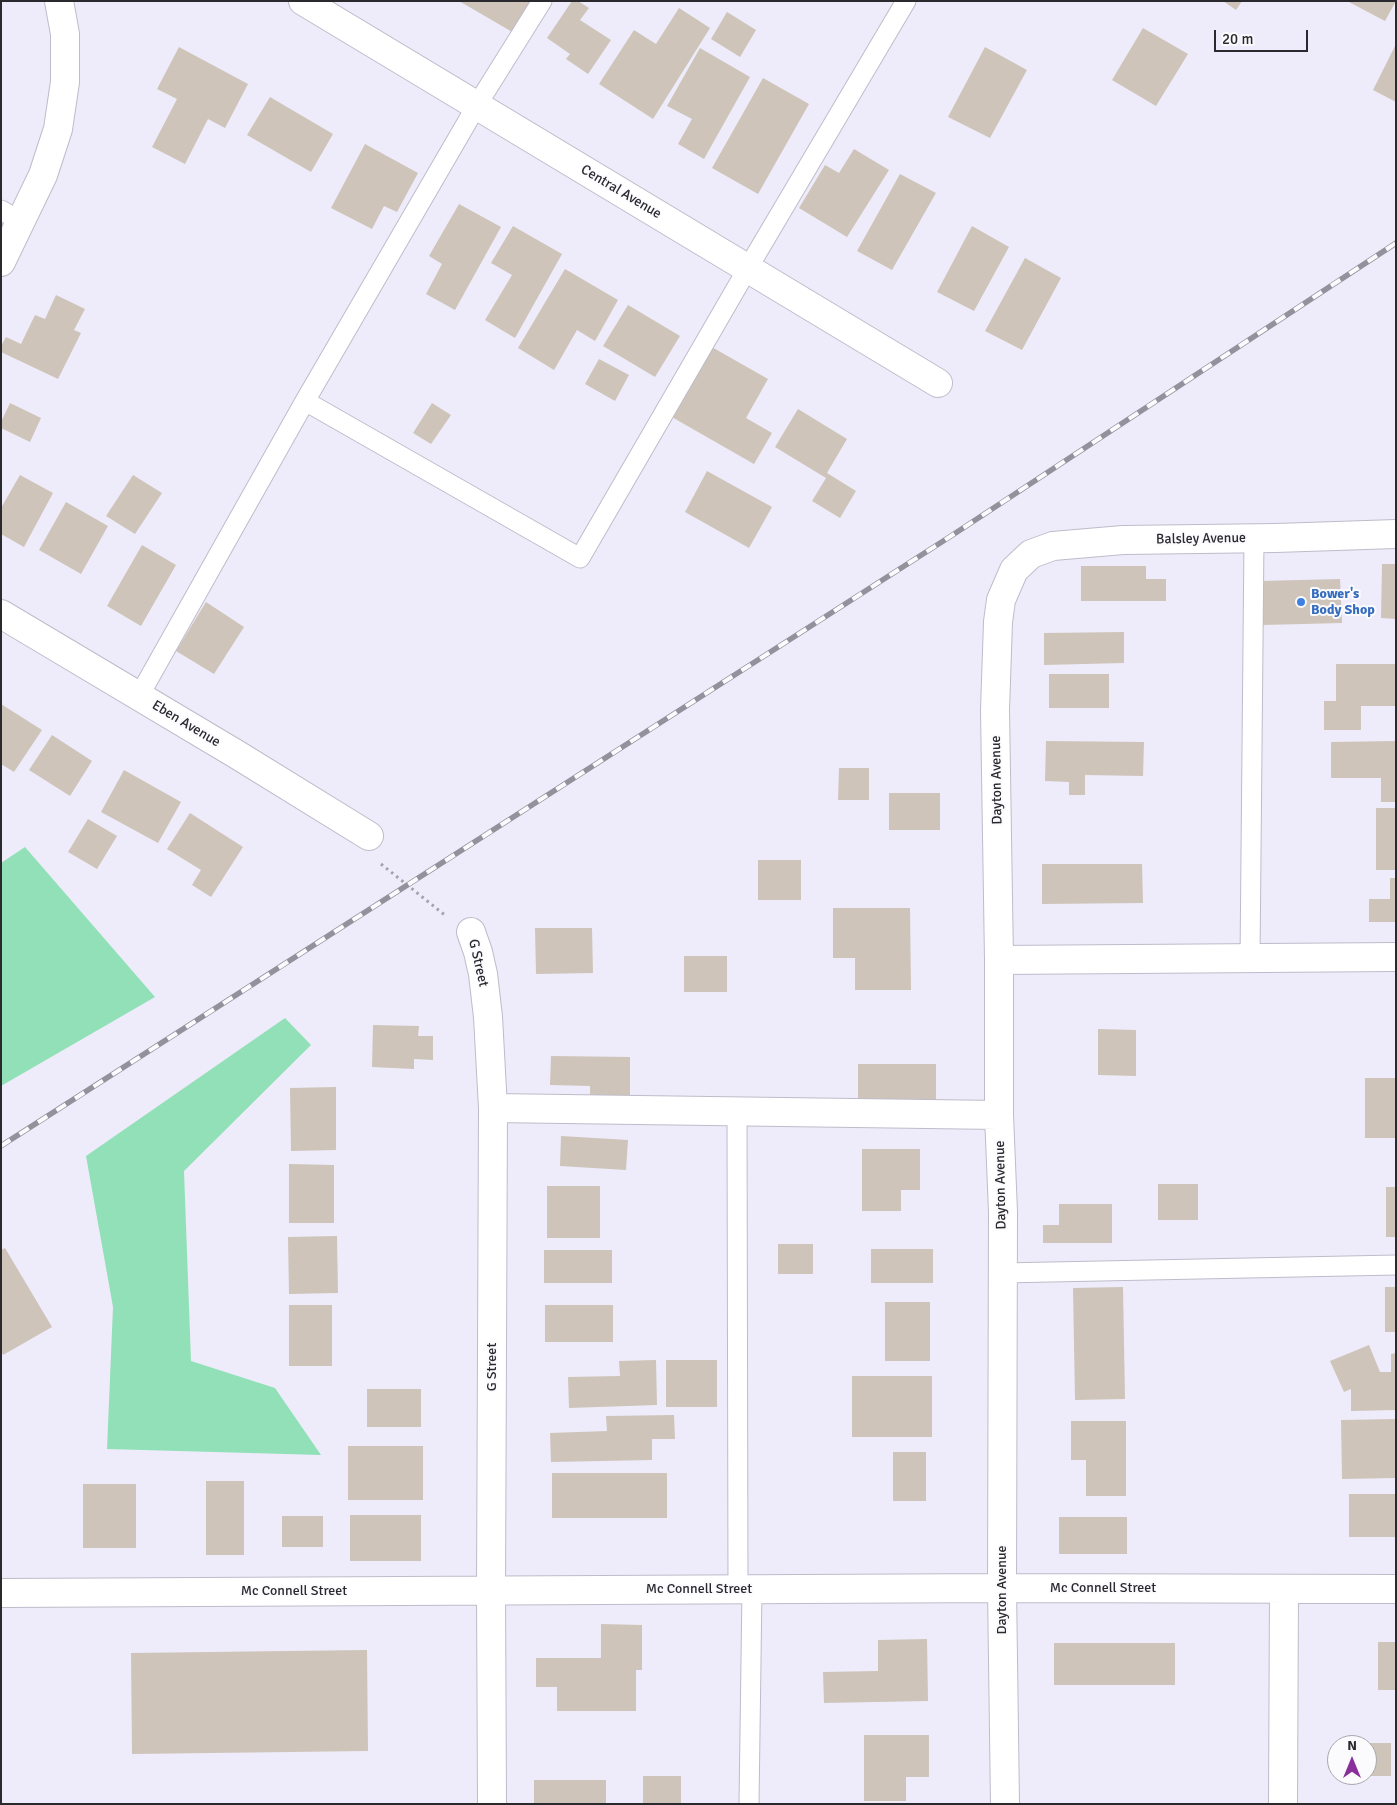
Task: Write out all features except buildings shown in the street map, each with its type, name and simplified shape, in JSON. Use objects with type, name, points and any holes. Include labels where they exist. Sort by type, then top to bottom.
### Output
[{"type":"street","name":"Central Avenue","points":[[303,1],[938,383]]},
{"type":"street","points":[[1,262],[11,216],[43,175],[58,129],[65,82],[63,2]]},
{"type":"street","name":"Balsley Avenue","points":[[1014,570],[1031,554],[1053,546],[1123,540],[1396,534]]},
{"type":"street","name":"Dayton Avenue","points":[[1005,1804],[1002,1588],[1003,1212],[999,1115],[996,675],[998,622],[1001,600],[1014,570]]},
{"type":"street","name":"Eben Avenue","points":[[1,614],[369,836]]},
{"type":"street","name":"G Street","points":[[471,932],[483,974],[488,1017],[493,1108],[492,1804]]},
{"type":"street","points":[[999,960],[1396,957]]},
{"type":"street","points":[[493,1108],[999,1115]]},
{"type":"street","name":"Mc Connell Street","points":[[1,1593],[1002,1588],[1396,1589]]},
{"type":"street","points":[[1283,1804],[1284,1589]]},
{"type":"lane","points":[[139,696],[305,401],[477,105],[542,1]]},
{"type":"lane","points":[[305,401],[580,558],[906,1]]},
{"type":"lane","points":[[1250,959],[1254,538]]},
{"type":"lane","points":[[737,1112],[749,1804]]},
{"type":"lane","points":[[1002,1273],[1396,1265]]},
{"type":"path","points":[[369,836],[370,856],[443,913],[471,932]]},
{"type":"green space","points":[[25,847],[155,997],[1,1086],[1,863]]},
{"type":"green space","points":[[285,1018],[311,1045],[184,1171],[191,1361],[275,1388],[321,1455],[107,1449],[113,1307],[86,1156]]},
{"type":"railway","points":[[1,1146],[951,536],[1396,243]]},
{"type":"place","name":"Bower's Body Shop","points":[[1301,602]]}]
